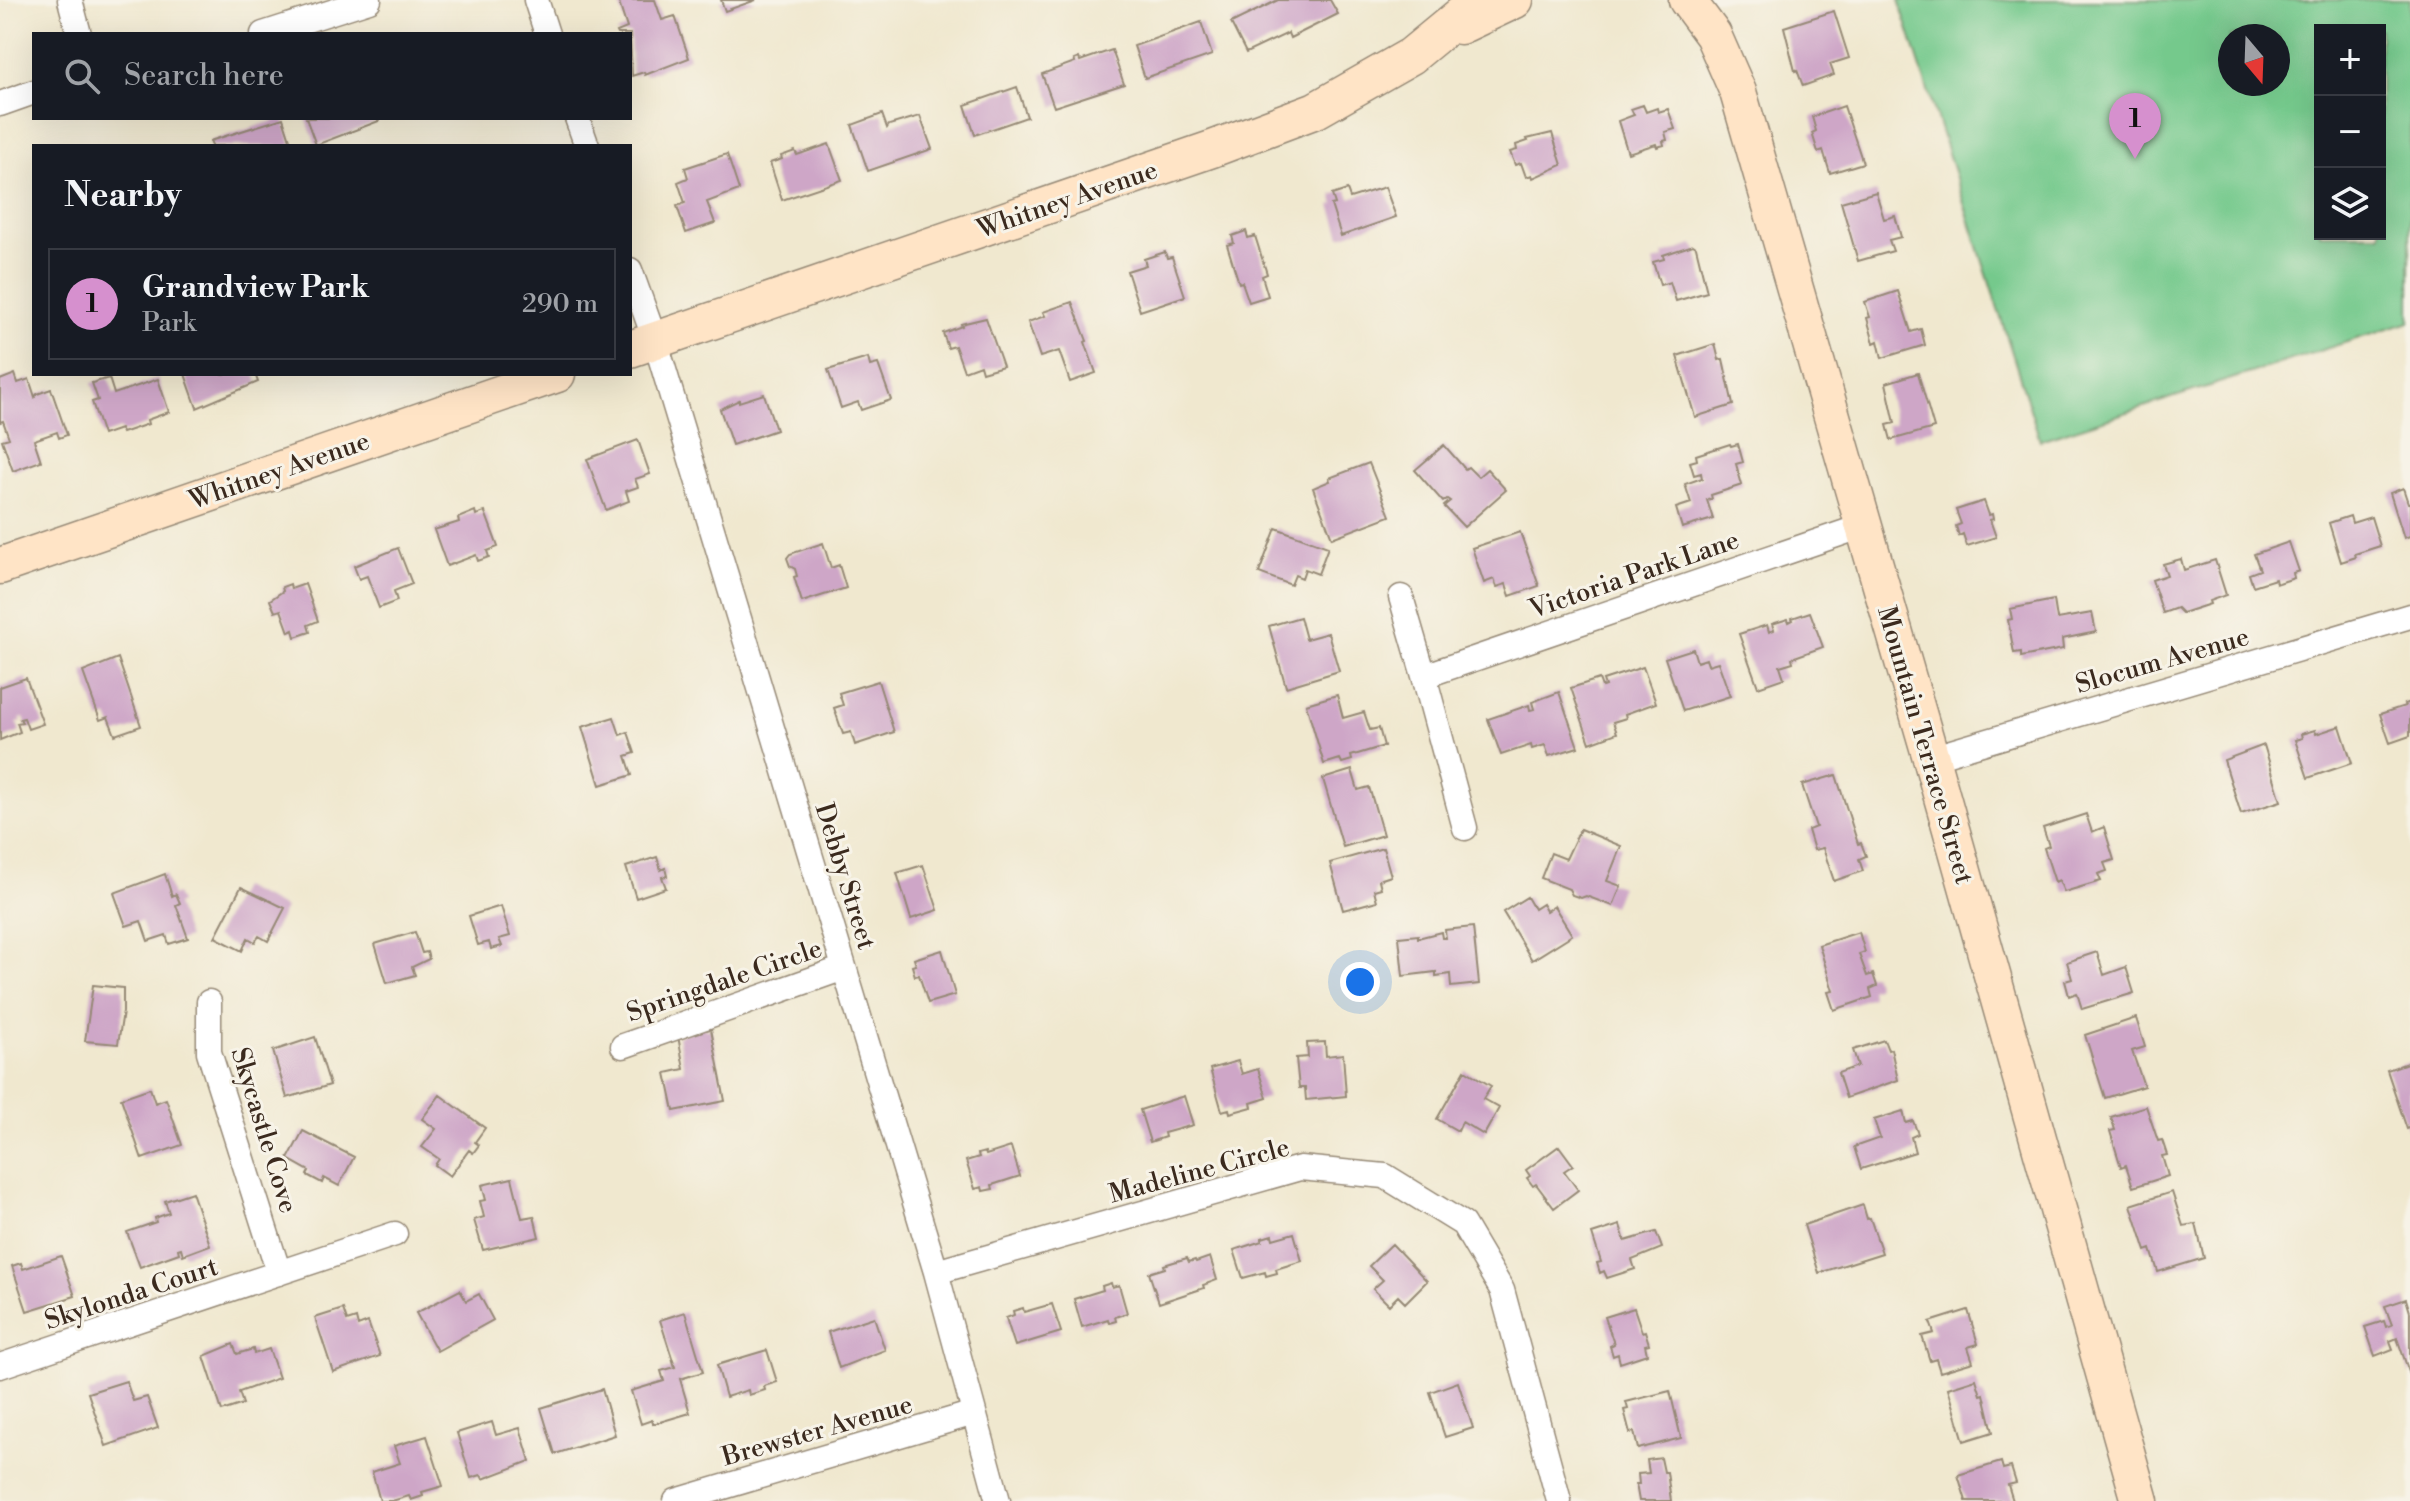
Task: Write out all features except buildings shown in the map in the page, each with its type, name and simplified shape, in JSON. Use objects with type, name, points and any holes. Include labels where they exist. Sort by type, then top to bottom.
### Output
[{"type":"main road","name":"Whitney Avenue","points":[[642,345],[1212,149],[1316,110],[1411,56],[1479,0]]},
{"type":"main road","points":[[1434,38],[1515,0]]},
{"type":"main road","name":"Mountain Terrace Street","points":[[1687,0],[1713,35],[1738,92],[1931,758],[2140,1501]]},
{"type":"main road","name":"Whitney Avenue","points":[[0,566],[551,376]]},
{"type":"street","points":[[70,0],[78,32]]},
{"type":"street","points":[[269,32],[369,0]]},
{"type":"street","points":[[536,0],[546,32]]},
{"type":"street","points":[[0,104],[32,93]]},
{"type":"street","points":[[578,120],[586,144]]},
{"type":"street","name":"Debby Street","points":[[632,282],[642,345],[844,968],[936,1272],[998,1501]]},
{"type":"street","name":"Victoria Park Lane","points":[[1424,676],[1863,526]]},
{"type":"street","points":[[1401,597],[1465,828]]},
{"type":"street","name":"Slocum Avenue","points":[[1931,758],[2410,616]]},
{"type":"street","name":"Springdale Circle","points":[[623,1046],[844,968]]},
{"type":"street","name":"Skycastle Cove","points":[[209,1002],[209,1052],[279,1273]]},
{"type":"street","name":"Madeline Circle","points":[[936,1272],[1300,1168],[1385,1176],[1463,1224],[1502,1290],[1559,1501]]},
{"type":"street","name":"Skylonda Court","points":[[0,1366],[395,1234]]},
{"type":"street","name":"Brewster Avenue","points":[[676,1501],[974,1413]]},
{"type":"green space","points":[[1899,0],[2410,0],[2410,322],[2040,440]]},
{"type":"place","name":"Grandview Park","points":[[2135,159]]}]
